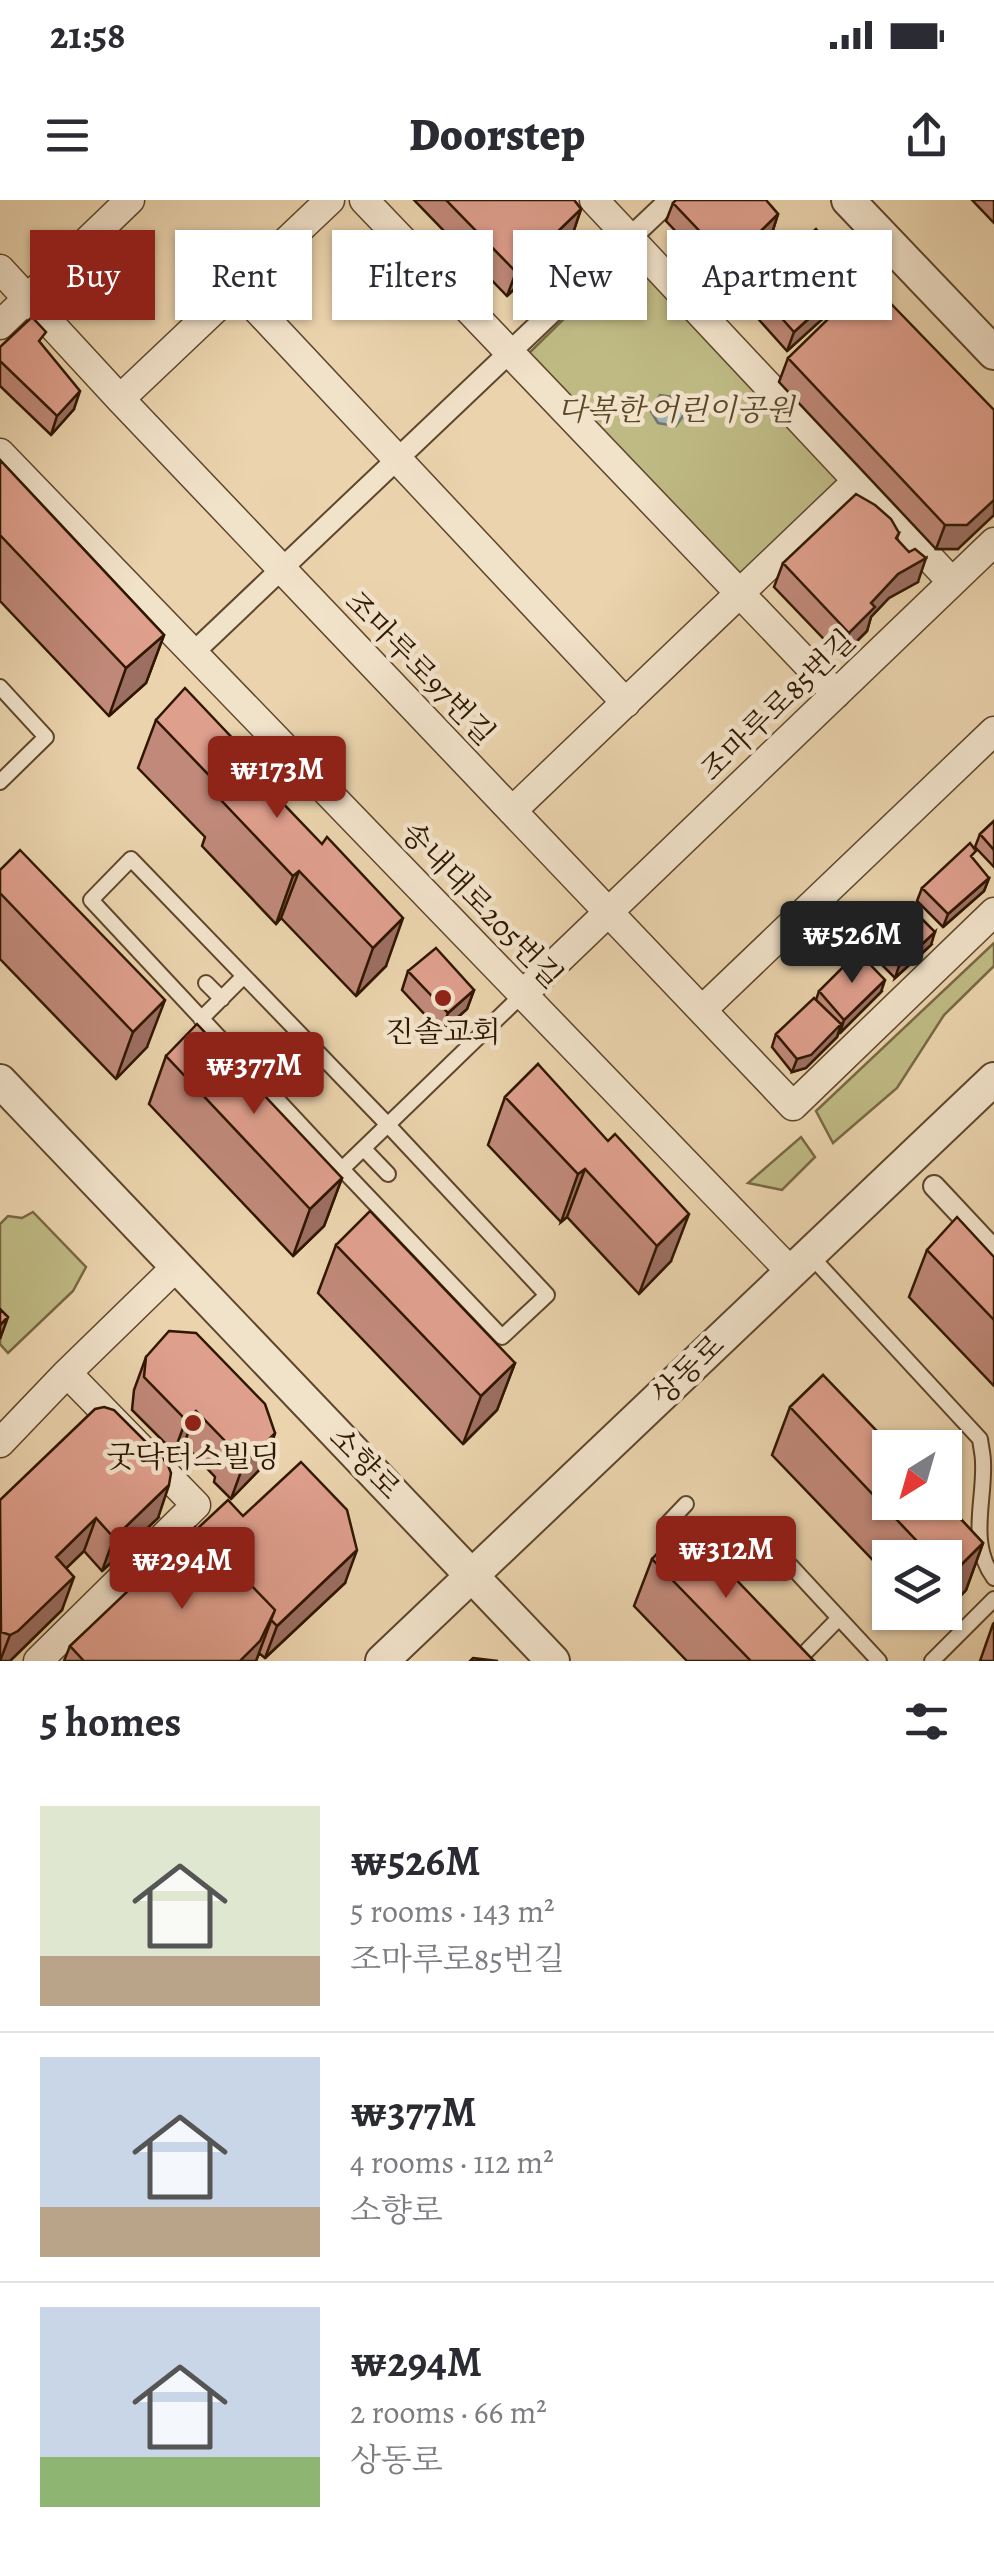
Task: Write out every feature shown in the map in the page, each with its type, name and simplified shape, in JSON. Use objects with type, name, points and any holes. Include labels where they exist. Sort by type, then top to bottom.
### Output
[{"type":"street","points":[[0,325],[130,200]]},
{"type":"street","points":[[298,230],[330,200]]},
{"type":"street","points":[[364,200],[836,694]]},
{"type":"street","points":[[595,200],[623,230]]},
{"type":"street","points":[[638,230],[670,200]]},
{"type":"street","points":[[848,200],[994,353]]},
{"type":"street","points":[[647,256],[952,582]]},
{"type":"street","name":"조마루로97번길","points":[[0,269],[608,912]]},
{"type":"street","points":[[120,398],[203,320]]},
{"type":"street","points":[[267,320],[626,702]]},
{"type":"street","points":[[193,653],[544,320]]},
{"type":"street","name":"송내대로205번길","points":[[0,454],[523,994],[800,1263]]},
{"type":"street","points":[[512,811],[856,481]]},
{"type":"street","name":"조마루로85번길","points":[[523,994],[994,544]]},
{"type":"street","points":[[702,1010],[994,731]]},
{"type":"street","points":[[608,912],[793,1106],[994,912]]},
{"type":"street","name":"상동로","points":[[382,1661],[994,1079]]},
{"type":"street","name":"소향로","points":[[0,1081],[553,1661]]},
{"type":"street","points":[[934,1186],[994,1250]]},
{"type":"street","points":[[0,1443],[177,1266]]},
{"type":"street","points":[[38,1661],[205,1509],[67,1373]]},
{"type":"lane","points":[[0,687],[46,737],[0,782]]},
{"type":"lane","points":[[131,859],[547,1295],[502,1337],[202,1019],[91,900],[131,859]]},
{"type":"lane","points":[[202,1019],[244,976]]},
{"type":"lane","points":[[206,983],[222,998]]},
{"type":"lane","points":[[342,1170],[523,994]]},
{"type":"lane","points":[[364,1148],[388,1174]]},
{"type":"lane","points":[[800,1263],[980,1439],[984,1465],[979,1534],[986,1568],[994,1578]]},
{"type":"lane","points":[[686,1504],[668,1524],[693,1552]]},
{"type":"lane","points":[[765,1538],[879,1661]]},
{"type":"lane","points":[[932,1661],[994,1599]]},
{"type":"lane","points":[[784,1647],[797,1661],[838,1618]]},
{"type":"green space","name":"다복한 어린이공원","points":[[647,276],[667,296],[667,320],[690,320],[846,482],[742,582],[525,357],[563,320],[647,320]]},
{"type":"green space","points":[[994,943],[994,966],[944,1015],[897,1088],[833,1143],[816,1111]]},
{"type":"green space","points":[[801,1137],[815,1157],[782,1190],[748,1183]]},
{"type":"green space","points":[[33,1212],[86,1267],[73,1291],[8,1353],[0,1344],[0,1224],[8,1216],[22,1218]]},
{"type":"water","points":[[660,395],[679,398],[686,412],[676,426],[658,423],[650,410]]},
{"type":"building","points":[[446,200],[574,200],[581,209],[559,230],[513,230],[513,269],[493,248],[493,230],[475,230]]},
{"type":"building","points":[[766,200],[778,214],[762,230],[699,230],[673,203]]},
{"type":"building","points":[[892,305],[994,410],[994,500],[967,525],[945,525],[788,358],[827,320],[892,320]]},
{"type":"building","points":[[30,319],[35,320],[46,332],[39,341],[80,391],[57,416],[0,361],[0,347]]},
{"type":"building","points":[[783,320],[807,320],[794,332]]},
{"type":"building","points":[[0,460],[164,635],[126,668],[0,535]]},
{"type":"building","points":[[856,494],[891,519],[899,533],[896,538],[909,552],[915,549],[926,558],[898,574],[871,603],[875,607],[849,633],[783,563]]},
{"type":"building","points":[[185,688],[257,764],[251,770],[322,844],[327,837],[403,918],[373,948],[299,871],[293,876],[219,798],[226,793],[156,720]]},
{"type":"building","points":[[994,821],[994,850],[980,834]]},
{"type":"building","points":[[970,843],[976,851],[971,856],[989,878],[948,914],[922,888]]},
{"type":"building","points":[[20,850],[165,1000],[133,1032],[0,893],[0,870]]},
{"type":"building","points":[[908,905],[935,932],[899,966],[873,938]]},
{"type":"building","points":[[436,948],[474,990],[448,1013],[408,971]]},
{"type":"building","points":[[858,952],[885,980],[844,1020],[819,991]]},
{"type":"building","points":[[814,998],[841,1024],[811,1055],[797,1059],[776,1034]]},
{"type":"building","points":[[197,1024],[342,1178],[310,1209],[166,1056]]},
{"type":"building","points":[[538,1064],[608,1141],[615,1134],[689,1214],[657,1246],[585,1169],[578,1174],[505,1097]]},
{"type":"building","points":[[370,1211],[515,1363],[481,1396],[336,1245]]},
{"type":"building","points":[[957,1217],[994,1257],[994,1320],[927,1250]]},
{"type":"building","points":[[0,1309],[8,1317],[0,1325]]},
{"type":"building","points":[[169,1331],[196,1333],[265,1404],[275,1433],[243,1466],[196,1411],[186,1420],[144,1377],[146,1357]]},
{"type":"building","points":[[823,1375],[876,1430],[872,1430],[872,1494],[790,1407]]},
{"type":"building","points":[[95,1409],[114,1410],[167,1463],[171,1473],[169,1485],[114,1538],[96,1518],[56,1557],[74,1577],[18,1631],[10,1635],[1,1632],[0,1500]]},
{"type":"building","points":[[301,1462],[347,1510],[357,1550],[277,1626],[271,1620],[275,1610],[197,1529],[228,1500],[243,1516]]},
{"type":"building","points":[[897,1520],[962,1520],[983,1543],[962,1564],[962,1540],[916,1540]]},
{"type":"building","points":[[684,1525],[814,1661],[751,1661],[652,1559]]},
{"type":"building","points":[[195,1527],[275,1610],[260,1641],[240,1661],[84,1661],[70,1646]]},
{"type":"place","name":"진솔교회","points":[[443,998]]},
{"type":"place","name":"굿닥터스빌딩","points":[[193,1423]]}]
